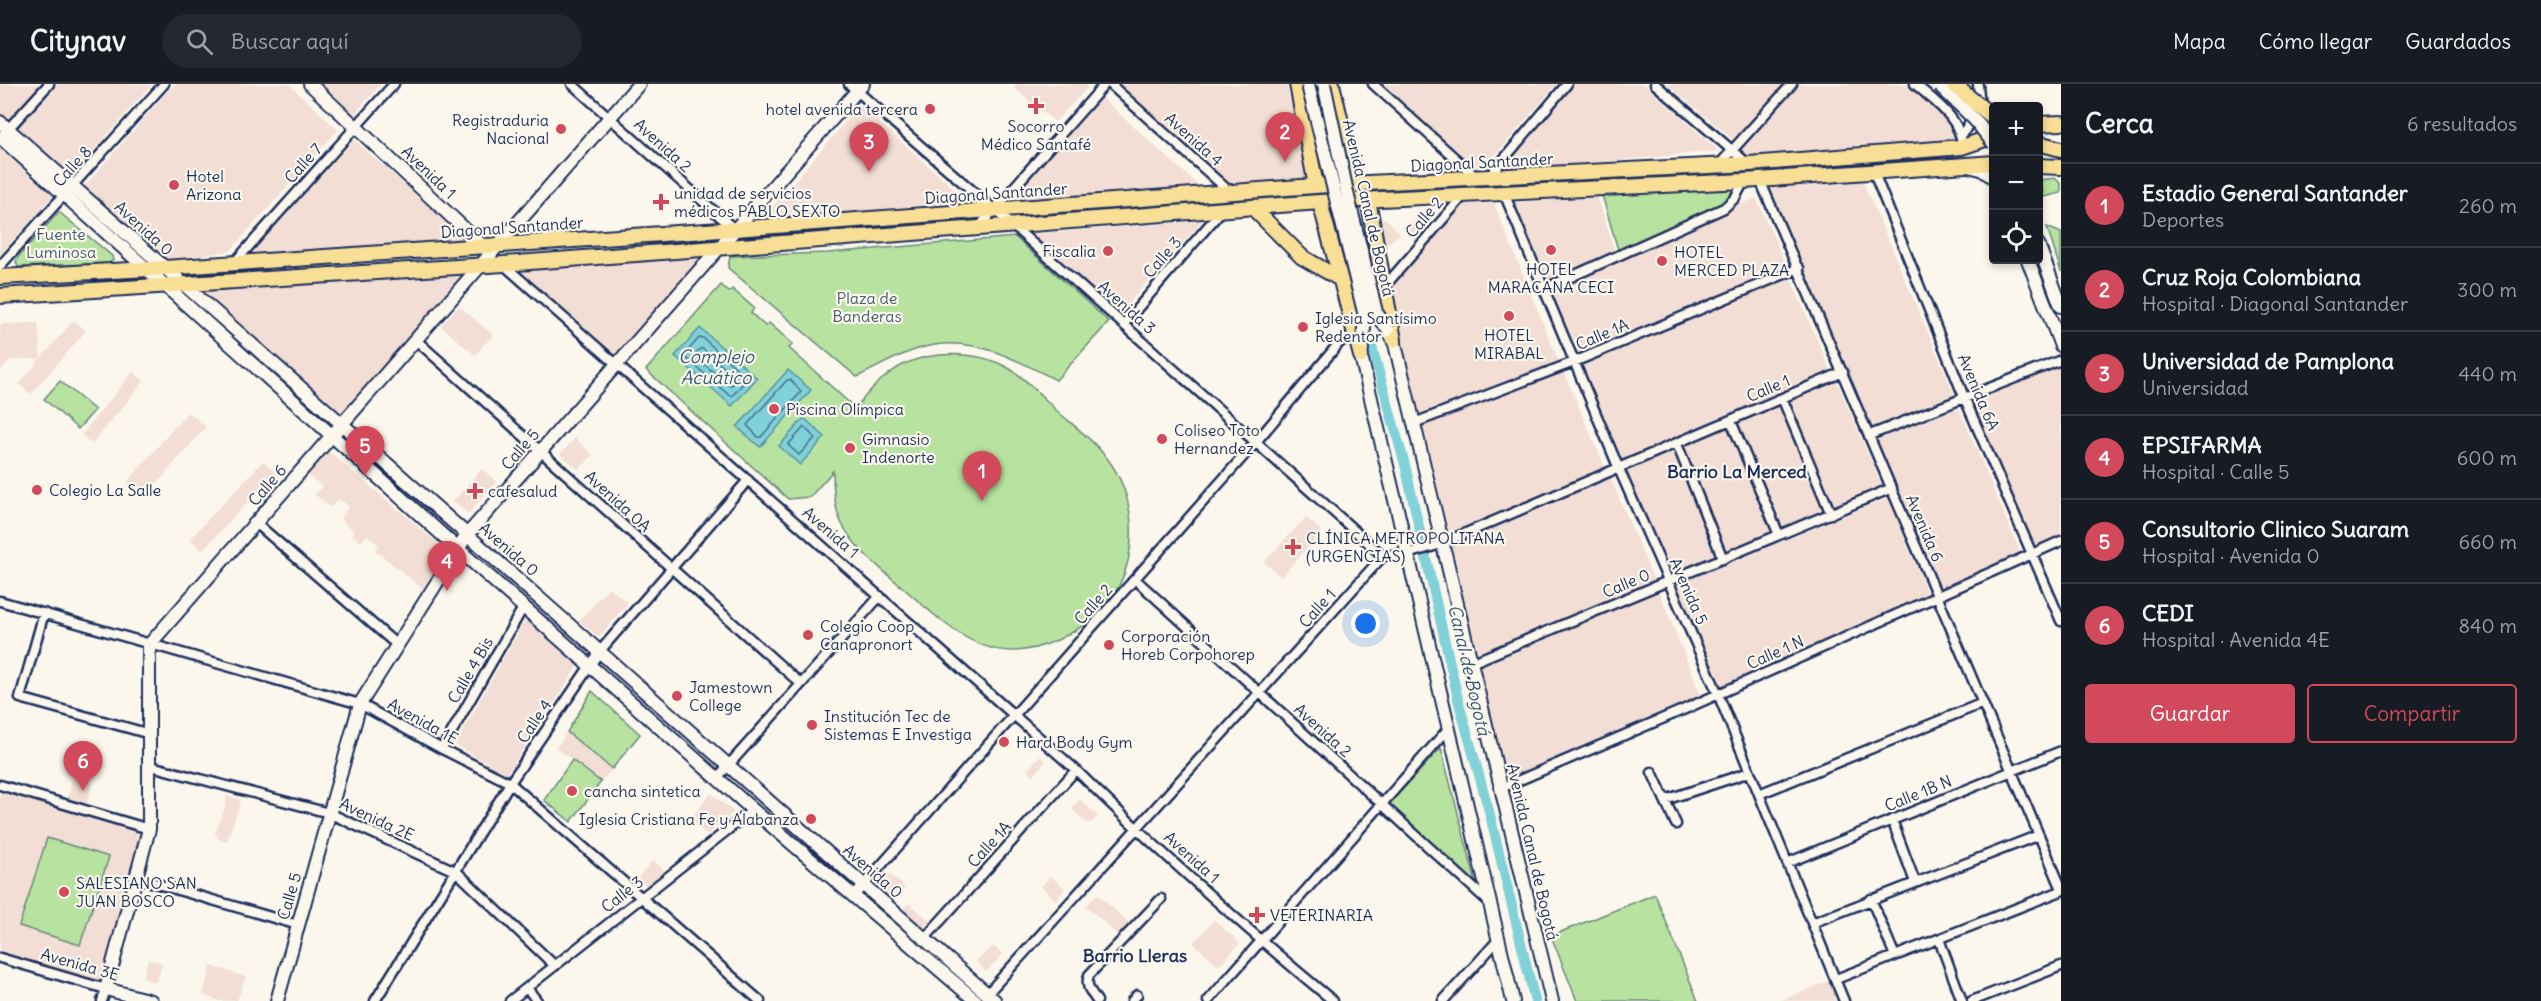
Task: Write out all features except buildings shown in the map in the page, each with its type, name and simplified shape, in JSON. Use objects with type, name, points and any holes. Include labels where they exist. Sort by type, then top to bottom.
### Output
[{"type":"main road","points":[[1304,84],[1316,186]]},
{"type":"main road","points":[[1332,84],[1356,184]]},
{"type":"main road","points":[[1943,85],[1989,115]]},
{"type":"main road","points":[[2043,124],[2061,123]]},
{"type":"main road","name":"Diagonal Santander","points":[[0,277],[491,248],[1316,186],[1749,164],[1989,137]]},
{"type":"main road","points":[[2043,144],[2061,148]]},
{"type":"main road","name":"Diagonal Santander","points":[[0,296],[504,264],[1320,202],[1744,182],[1989,164]]},
{"type":"main road","points":[[2043,166],[2061,167]]},
{"type":"main road","points":[[1368,200],[1391,335]]},
{"type":"main road","points":[[1320,202],[1340,279],[1359,337],[1361,356]]},
{"type":"main road","points":[[1252,207],[1302,257],[1340,279]]},
{"type":"street","points":[[3,129],[49,84]]},
{"type":"street","name":"Calle 8","points":[[0,266],[164,84]]},
{"type":"street","name":"Avenida 1","points":[[310,84],[491,248],[504,264],[1076,770],[1137,830],[1262,942],[1333,1001]]},
{"type":"street","name":"Calle 7","points":[[234,263],[394,84]]},
{"type":"street","name":"Avenida 2","points":[[572,84],[735,229]]},
{"type":"street","name":"Calle 6","points":[[149,645],[481,265],[491,248],[639,84]]},
{"type":"street","points":[[978,228],[1105,84]]},
{"type":"street","name":"Avenida 4","points":[[1110,84],[1231,193]]},
{"type":"street","name":"Avenida Canal de Bogotá","points":[[1304,84],[1365,315],[1359,337]]},
{"type":"street","name":"Avenida Canal de Bogotá","points":[[1324,84],[1376,312],[1391,335],[1414,423],[1441,544],[1472,663],[1552,1001]]},
{"type":"street","points":[[1373,84],[1483,178],[1567,84]]},
{"type":"street","points":[[1655,84],[1749,164]]},
{"type":"street","points":[[1719,165],[1792,84]]},
{"type":"street","points":[[1915,84],[1950,115],[1962,141]]},
{"type":"street","points":[[1943,85],[1989,138]]},
{"type":"street","points":[[1962,141],[1980,106],[1978,85]]},
{"type":"street","name":"Avenida 3","points":[[856,86],[1383,556]]},
{"type":"street","name":"Calle 5","points":[[277,1001],[360,704],[397,645],[467,535],[719,248],[856,86]]},
{"type":"street","name":"Avenida 0","points":[[3,129],[70,190],[166,286],[458,549],[753,810],[854,896],[984,1000]]},
{"type":"street","points":[[1964,165],[1981,169],[1989,175]]},
{"type":"street","name":"Avenida 6A","points":[[1874,172],[1964,397],[2061,621]]},
{"type":"street","name":"Avenida 6","points":[[1760,180],[2061,889]]},
{"type":"street","points":[[1544,289],[1724,208],[1735,198],[1744,182]]},
{"type":"street","name":"Avenida 0","points":[[70,190],[164,267],[925,938],[984,1000]]},
{"type":"street","name":"Avenida 5","points":[[1504,193],[1619,469],[1718,694],[1845,1001]]},
{"type":"street","name":"Calle 2","points":[[1383,287],[1464,195]]},
{"type":"street","name":"Calle 3","points":[[1124,324],[1222,210]]},
{"type":"street","points":[[2043,257],[2061,306]]},
{"type":"street","points":[[2030,264],[2061,346]]},
{"type":"street","name":"Calle 1A","points":[[1414,423],[1574,362],[1799,268]]},
{"type":"street","name":"Calle 2","points":[[854,896],[1256,442],[1340,342],[1359,337]]},
{"type":"street","name":"Avenida 0A","points":[[416,340],[801,684]]},
{"type":"street","points":[[1361,356],[1411,553],[1513,1001]]},
{"type":"street","points":[[1870,435],[2061,360]]},
{"type":"street","name":"Calle 1","points":[[984,1000],[1383,556],[1411,553],[1441,544],[1843,372]]},
{"type":"street","points":[[1782,398],[1831,514]]},
{"type":"street","points":[[1731,421],[1779,535]]},
{"type":"street","points":[[1677,444],[1723,559]]},
{"type":"street","name":"Calle 4","points":[[375,1001],[510,783],[590,664],[670,568],[748,480]]},
{"type":"street","name":"Calle 0","points":[[1472,663],[1892,488]]},
{"type":"street","points":[[256,523],[397,645]]},
{"type":"street","name":"Calle 1 N","points":[[1501,788],[1718,694],[2061,540]]},
{"type":"street","name":"Avenida 2","points":[[1135,579],[1490,903]]},
{"type":"street","points":[[717,777],[880,596]]},
{"type":"street","name":"Avenida 1E","points":[[0,601],[360,704],[510,783],[760,1001]]},
{"type":"street","name":"Calle 4 Bis","points":[[442,749],[524,606]]},
{"type":"street","points":[[44,612],[20,698],[150,734]]},
{"type":"street","points":[[104,995],[149,829],[151,766],[149,645]]},
{"type":"street","points":[[1759,794],[1983,703]]},
{"type":"street","points":[[1208,1001],[1449,728]]},
{"type":"street","name":"Calle 1B N","points":[[1787,863],[2061,751]]},
{"type":"street","name":"Avenida 2E","points":[[151,766],[329,813],[457,872],[555,966]]},
{"type":"street","name":"Calle 1A","points":[[925,938],[1076,770]]},
{"type":"street","points":[[1652,772],[1676,824]]},
{"type":"street","points":[[1665,800],[1750,772]]},
{"type":"street","points":[[0,785],[149,829]]},
{"type":"street","name":"Calle 3","points":[[510,1001],[753,810]]},
{"type":"street","points":[[1892,820],[1915,882]]},
{"type":"street","points":[[1812,923],[2039,835]]},
{"type":"street","points":[[137,878],[298,925]]},
{"type":"street","points":[[1836,980],[2061,889]]},
{"type":"street","points":[[1097,1001],[1088,988],[1089,975],[1161,899]]},
{"type":"street","points":[[1870,899],[1895,956]]},
{"type":"street","points":[[1443,1001],[1499,939]]},
{"type":"street","points":[[1939,939],[1962,1001]]},
{"type":"street","name":"Avenida 3E","points":[[0,958],[104,995],[151,1001]]},
{"type":"street","points":[[1972,1001],[2061,966]]},
{"type":"street","points":[[527,988],[537,1001]]},
{"type":"street","points":[[744,1001],[752,994]]},
{"type":"shaded area","points":[[0,84],[41,84],[8,121],[0,113]]},
{"type":"shaded area","points":[[56,84],[152,84],[71,176],[16,129]]},
{"type":"shaded area","points":[[174,84],[289,84],[338,130],[230,251],[166,261],[84,187]]},
{"type":"shaded area","points":[[317,84],[381,84],[353,116]]},
{"type":"shaded area","points":[[1018,84],[1085,84],[1088,87],[1055,122],[1014,88]]},
{"type":"shaded area","points":[[1113,84],[1286,84],[1313,180],[1220,191],[1107,91]]},
{"type":"shaded area","points":[[1382,84],[1557,84],[1479,174]]},
{"type":"shaded area","points":[[1575,84],[1644,84],[1719,151],[1495,172]]},
{"type":"shaded area","points":[[1667,84],[1787,84],[1736,142]]},
{"type":"shaded area","points":[[1799,84],[1906,84],[1959,132],[1961,141],[1748,161],[1741,149]]},
{"type":"shaded area","points":[[1100,96],[1208,194],[1007,206]]},
{"type":"shaded area","points":[[860,105],[962,196],[967,202],[964,207],[781,217],[773,213],[772,207]]},
{"type":"shaded area","points":[[354,140],[471,243],[250,254]]},
{"type":"shaded area","points":[[0,149],[53,196],[0,255]]},
{"type":"shaded area","points":[[1862,179],[1955,396],[1871,430],[1769,187]]},
{"type":"shaded area","points":[[1597,195],[1615,252],[1548,283],[1544,281],[1511,203]]},
{"type":"shaded area","points":[[1756,198],[1788,269],[1574,356],[1545,291]]},
{"type":"shaded area","points":[[1459,204],[1494,204],[1559,362],[1419,414],[1389,309],[1396,281]]},
{"type":"shaded area","points":[[1386,218],[1400,234],[1388,244],[1381,236],[1374,221]]},
{"type":"shaded area","points":[[1202,221],[1118,315],[1029,234]]},
{"type":"shaded area","points":[[1406,222],[1434,222],[1415,240],[1402,227]]},
{"type":"shaded area","points":[[709,255],[615,359],[512,268]]},
{"type":"shaded area","points":[[472,270],[338,417],[187,287]]},
{"type":"shaded area","points":[[1789,275],[1831,372],[1621,466],[1578,363]]},
{"type":"shaded area","points":[[459,306],[493,335],[475,355],[441,326]]},
{"type":"shaded area","points":[[74,320],[86,331],[31,394],[19,384],[40,359],[10,360],[0,371],[0,324],[38,323],[41,358]]},
{"type":"shaded area","points":[[2061,366],[2061,537],[2032,548],[1968,401]]},
{"type":"shaded area","points":[[1563,370],[1606,470],[1450,536],[1423,425]]},
{"type":"shaded area","points":[[133,372],[144,381],[92,444],[81,435]]},
{"type":"shaded area","points":[[1836,380],[1883,488],[1669,578],[1622,471]]},
{"type":"shaded area","points":[[1957,404],[2022,556],[1940,591],[1874,437]]},
{"type":"shaded area","points":[[188,412],[206,427],[145,497],[127,482]]},
{"type":"shaded area","points":[[575,438],[593,455],[579,470],[560,454]]},
{"type":"shaded area","points":[[327,450],[446,550],[423,589],[375,550],[379,545],[367,535],[361,542],[352,535],[354,531],[340,519],[349,506],[339,499],[331,507],[315,495],[322,486],[307,475]]},
{"type":"shaded area","points":[[263,461],[275,473],[202,551],[190,539]]},
{"type":"shaded area","name":"cafesalud","points":[[482,469],[497,482],[468,514],[453,501]]},
{"type":"shaded area","points":[[1610,477],[1656,585],[1477,656],[1452,544]]},
{"type":"shaded area","points":[[1888,498],[1928,595],[1716,688],[1673,586]]},
{"type":"shaded area","name":"CLÍNICA METROPOLITANA (URGENCIAS)","points":[[1306,517],[1322,532],[1281,577],[1264,562]]},
{"type":"shaded area","points":[[609,587],[628,603],[599,637],[579,621]]},
{"type":"shaded area","points":[[1659,592],[1702,698],[1507,782],[1479,664]]},
{"type":"shaded area","points":[[525,620],[578,666],[507,774],[455,745]]},
{"type":"shaded area","points":[[567,732],[612,769],[601,782],[556,748]]},
{"type":"shaded area","points":[[77,756],[98,763],[86,807],[67,802]]},
{"type":"shaded area","points":[[1040,756],[1046,761],[1033,776],[1027,770]]},
{"type":"shaded area","name":"SALESIANO SAN JUAN BOSCO","points":[[0,789],[143,831],[106,984],[0,953]]},
{"type":"shaded area","points":[[711,793],[734,812],[707,835],[690,819]]},
{"type":"shaded area","points":[[226,796],[241,800],[227,841],[219,839],[215,833],[226,805]]},
{"type":"shaded area","points":[[1079,799],[1098,816],[1092,822],[1087,823],[1074,812],[1072,808]]},
{"type":"shaded area","points":[[653,860],[664,870],[647,886],[638,878]]},
{"type":"shaded area","points":[[885,870],[905,887],[893,901],[874,884]]},
{"type":"shaded area","points":[[1050,876],[1065,888],[1056,900],[1041,887]]},
{"type":"shaded area","points":[[1097,894],[1132,926],[1121,938],[1086,906]]},
{"type":"shaded area","points":[[909,903],[930,921],[923,928],[902,910]]},
{"type":"shaded area","points":[[1214,920],[1240,943],[1219,966],[1193,943]]},
{"type":"shaded area","points":[[993,946],[1003,954],[986,972],[976,961]]},
{"type":"shaded area","points":[[148,959],[163,963],[156,982],[143,978]]},
{"type":"shaded area","points":[[211,966],[246,977],[237,1001],[220,1001],[203,995]]},
{"type":"shaded area","points":[[1828,981],[1836,1001],[1780,1001]]},
{"type":"green space","points":[[2055,178],[2061,184],[2061,193],[2044,197],[2043,180]]},
{"type":"green space","points":[[1737,185],[1730,200],[1618,250],[1602,195]]},
{"type":"green space","name":"Fuente Luminosa","points":[[59,212],[112,256],[113,260],[109,263],[18,267],[16,262],[18,257]]},
{"type":"green space","points":[[2047,227],[2061,233],[2061,272]]},
{"type":"green space","name":"Plaza de Banderas","points":[[1015,237],[1109,322],[1056,380],[1011,358],[963,344],[929,346],[911,351],[857,377],[728,268],[730,256],[828,253]]},
{"type":"green space","points":[[721,285],[729,292],[732,289],[754,308],[751,313],[765,326],[769,323],[793,344],[789,348],[855,408],[890,373],[917,359],[933,356],[949,354],[982,358],[997,362],[1023,378],[1096,446],[1112,465],[1121,481],[1130,516],[1130,552],[1119,586],[1110,600],[1078,629],[1044,645],[1020,651],[998,650],[978,644],[940,620],[859,548],[840,520],[834,496],[833,471],[810,497],[788,499],[646,370]]},
{"type":"green space","points":[[60,381],[95,410],[78,429],[44,399]]},
{"type":"green space","points":[[592,691],[640,734],[612,769],[567,732]]},
{"type":"green space","points":[[1441,748],[1478,890],[1386,807]]},
{"type":"green space","name":"cancha sintetica","points":[[572,760],[601,782],[571,822],[544,800]]},
{"type":"green space","points":[[47,838],[109,857],[80,945],[19,926]]},
{"type":"green space","points":[[1655,894],[1698,1001],[1577,1001],[1551,936]]},
{"type":"water","name":"Complejo Acuático","points":[[700,328],[757,378],[732,406],[675,356]]},
{"type":"water","name":"Piscina Olímpica","points":[[788,370],[811,390],[760,447],[737,427]]},
{"type":"water","points":[[804,418],[825,437],[800,465],[779,446]]},
{"type":"waterway","name":"Canal de Bogotá","points":[[1372,347],[1405,465],[1459,703],[1489,811],[1535,1001]]},
{"type":"place","name":"Socorro Médico Santafé","points":[[1036,106]]},
{"type":"place","name":"hotel avenida tercera","points":[[930,109]]},
{"type":"place","name":"Registraduria Nacional","points":[[561,129]]},
{"type":"place","name":"Cruz Roja Colombiana","points":[[1285,162]]},
{"type":"place","name":"Universidad de Pamplona","points":[[869,172]]},
{"type":"place","name":"Hotel Arizona","points":[[174,185]]},
{"type":"place","name":"unidad de servicios médicos PABLO SEXTO","points":[[661,202]]},
{"type":"place","name":"HOTEL MARACANA CECI","points":[[1551,250]]},
{"type":"place","name":"Fiscalia","points":[[1108,251]]},
{"type":"place","name":"HOTEL MERCED PLAZA","points":[[1662,261]]},
{"type":"place","name":"HOTEL MIRABAL","points":[[1509,316]]},
{"type":"place","name":"Iglesia Santísimo Redentor","points":[[1303,327]]},
{"type":"place","name":"Piscina Olímpica","points":[[774,409]]},
{"type":"place","name":"Coliseo Toto Hernandez","points":[[1162,439]]},
{"type":"place","name":"Gimnasio Indenorte","points":[[850,448]]},
{"type":"place","name":"Consultorio Clinico Suaram","points":[[365,476]]},
{"type":"place","name":"Colegio La Salle","points":[[37,490]]},
{"type":"place","name":"cafesalud","points":[[475,491]]},
{"type":"place","name":"Estadio General Santander","points":[[982,501]]},
{"type":"place","name":"CLÍNICA METROPOLITANA (URGENCIAS)","points":[[1293,547]]},
{"type":"place","name":"EPSIFARMA","points":[[447,591]]},
{"type":"place","name":"Colegio Coop Canapronort","points":[[808,635]]},
{"type":"place","name":"Corporación Horeb Corpohorep","points":[[1109,645]]},
{"type":"place","name":"Jamestown College","points":[[677,696]]},
{"type":"place","name":"Institución Tec de Sistemas E Investiga","points":[[812,725]]},
{"type":"place","name":"Hard Body Gym","points":[[1004,742]]},
{"type":"place","name":"CEDI","points":[[83,791]]},
{"type":"place","name":"cancha sintetica","points":[[572,791]]},
{"type":"place","name":"Iglesia Cristiana Fe y Alabanza","points":[[811,819]]},
{"type":"place","name":"SALESIANO SAN JUAN BOSCO","points":[[64,892]]},
{"type":"place","name":"VETERINARIA","points":[[1257,915]]},
{"type":"district","name":"Barrio La Merced","points":[[1737,472]]},
{"type":"district","name":"Barrio Lleras","points":[[1135,956]]}]
